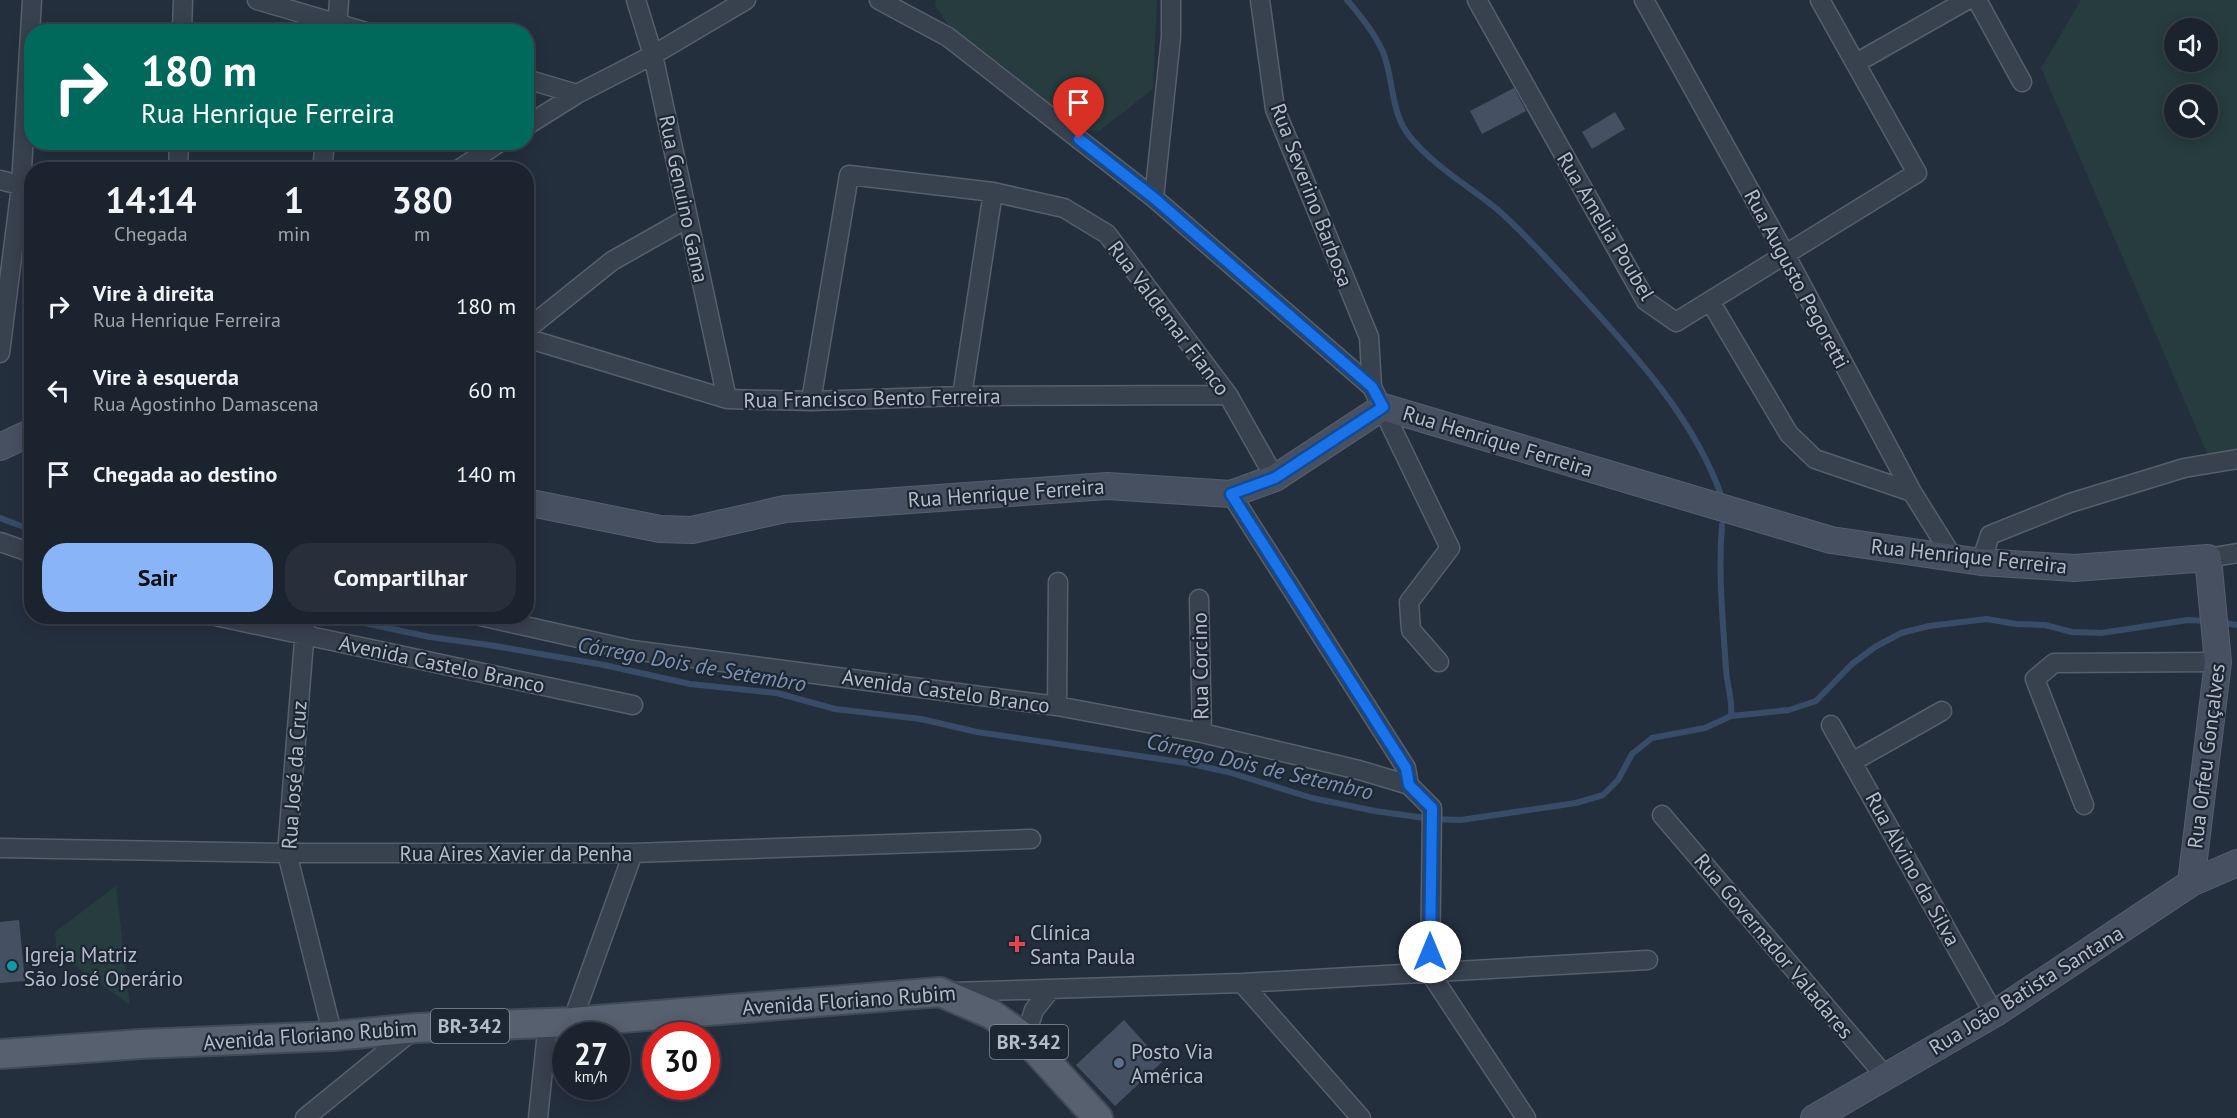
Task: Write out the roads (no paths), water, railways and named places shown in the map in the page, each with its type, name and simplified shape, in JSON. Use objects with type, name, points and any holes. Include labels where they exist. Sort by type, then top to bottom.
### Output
[{"type":"main road","name":"Avenida Floriano Rubim","points":[[560,1022],[940,992]]},
{"type":"main road","name":"BR-342","points":[[940,992],[990,1014],[1025,1038],[1098,1118]]},
{"type":"main road","name":"Avenida Floriano Rubim","points":[[0,1054],[141,1044],[333,1036],[416,1028],[552,1022]]},
{"type":"street","points":[[31,24],[32,0]]},
{"type":"street","points":[[182,24],[183,0]]},
{"type":"street","points":[[257,0],[328,24]]},
{"type":"street","points":[[337,24],[339,0]]},
{"type":"street","name":"Rua Genuino Gama","points":[[636,0],[652,55],[727,399]]},
{"type":"street","points":[[534,121],[577,94],[652,55],[746,0]]},
{"type":"street","points":[[879,0],[948,37],[1154,198],[1378,397],[1450,548],[1409,602],[1411,630],[1439,662]]},
{"type":"street","points":[[1154,198],[1171,36],[1171,0]]},
{"type":"street","name":"Rua Severino Barbosa","points":[[1260,0],[1275,109],[1369,337],[1378,397]]},
{"type":"street","name":"Rua Amelia Poubel","points":[[1477,0],[1646,301],[1676,322],[1917,173],[1856,63]]},
{"type":"street","name":"Rua Augusto Pegoretti","points":[[1644,0],[1785,254],[1912,492],[1952,556]]},
{"type":"street","points":[[1820,0],[1856,63],[1967,0]]},
{"type":"street","points":[[1977,0],[2022,82]]},
{"type":"street","points":[[534,81],[577,94]]},
{"type":"street","points":[[470,162],[488,150]]},
{"type":"street","name":"Rua Valdemar Fianco","points":[[811,401],[849,175],[993,192],[1064,208],[1107,234],[1228,395],[1275,478]]},
{"type":"street","points":[[0,180],[24,186]]},
{"type":"street","points":[[962,396],[993,192]]},
{"type":"street","points":[[0,353],[24,200]]},
{"type":"street","points":[[534,324],[612,261],[688,218]]},
{"type":"street","points":[[1710,301],[1789,434],[1815,459],[1912,492]]},
{"type":"street","name":"Rua Francisco Bento Ferreira","points":[[534,340],[727,399],[811,401],[962,396],[1228,395]]},
{"type":"street","name":"Rua Henrique Ferreira","points":[[534,504],[660,529],[692,530],[785,509],[1107,486],[1231,494],[1275,478],[1378,397],[1831,540],[1981,562],[2074,568],[2208,558],[2237,553]]},
{"type":"street","points":[[0,447],[24,436]]},
{"type":"street","points":[[1981,562],[1990,535],[2060,507],[2184,468],[2237,459]]},
{"type":"street","points":[[1231,494],[1406,768],[1409,785],[1432,808],[1430,973],[1526,1118]]},
{"type":"street","points":[[0,542],[24,550]]},
{"type":"street","name":"Rua Orfeu Gonçalves","points":[[2191,883],[2218,662],[2213,591],[2208,558]]},
{"type":"street","points":[[1056,706],[1058,582]]},
{"type":"street","name":"Rua Corcino","points":[[1198,599],[1202,733]]},
{"type":"street","name":"Avenida Castelo Branco","points":[[516,624],[632,650],[1056,706],[1202,733],[1359,770],[1409,785]]},
{"type":"street","name":"Avenida Castelo Branco","points":[[305,625],[633,705]]},
{"type":"street","name":"Rua José da Cruz","points":[[305,625],[287,853],[333,1036]]},
{"type":"street","points":[[2084,805],[2036,679],[2054,663],[2218,662]]},
{"type":"street","points":[[1852,762],[1941,711]]},
{"type":"street","name":"Rua Alvino da Silva","points":[[1831,725],[1994,1014]]},
{"type":"street","name":"Rua Governador Valadares","points":[[1662,815],[1886,1077]]},
{"type":"street","name":"Rua Aires Xavier da Penha","points":[[0,848],[287,853],[633,853],[1031,839]]},
{"type":"street","points":[[560,1022],[633,853]]},
{"type":"street","name":"Rua João Batista Santana","points":[[1814,1118],[1994,1014],[2191,883],[2237,863]]},
{"type":"street","name":"Avenida Floriano Rubim","points":[[940,992],[1242,983],[1648,960]]},
{"type":"street","points":[[1242,983],[1361,1118]]},
{"type":"street","points":[[1025,1038],[1034,1010],[1051,989]]},
{"type":"street","points":[[305,1118],[416,1028]]},
{"type":"street","points":[[538,1118],[552,1057]]},
{"type":"waterway","points":[[1347,0],[1367,24],[1383,52],[1396,107],[1404,129],[1441,167],[1508,219],[1547,258],[1639,361],[1696,440],[1722,498]]},
{"type":"waterway","name":"Córrego Dois de Setembro","points":[[0,518],[24,527]]},
{"type":"waterway","points":[[1722,525],[1721,598],[1731,716]]},
{"type":"waterway","name":"Córrego Dois de Setembro","points":[[369,624],[430,637],[604,665],[690,684],[777,693],[835,709],[921,719],[977,732],[1187,763],[1228,772],[1312,798],[1375,811],[1432,819],[1461,820],[1576,803],[1603,795],[1618,780],[1632,754],[1652,738],[1705,728],[1731,716],[1789,710],[1816,701],[1852,664],[1875,647],[1901,633],[1929,626],[1987,619],[2016,624],[2045,625],[2072,632],[2101,633],[2188,620],[2209,621]]},
{"type":"waterway","name":"Córrego Dois de Setembro","points":[[2219,622],[2237,625]]},
{"type":"place","name":"Clínica Santa Paula","points":[[1017,944]]},
{"type":"place","name":"Igreja Matriz São José Operário","points":[[12,966]]},
{"type":"place","name":"Posto Via América","points":[[1119,1063]]}]
